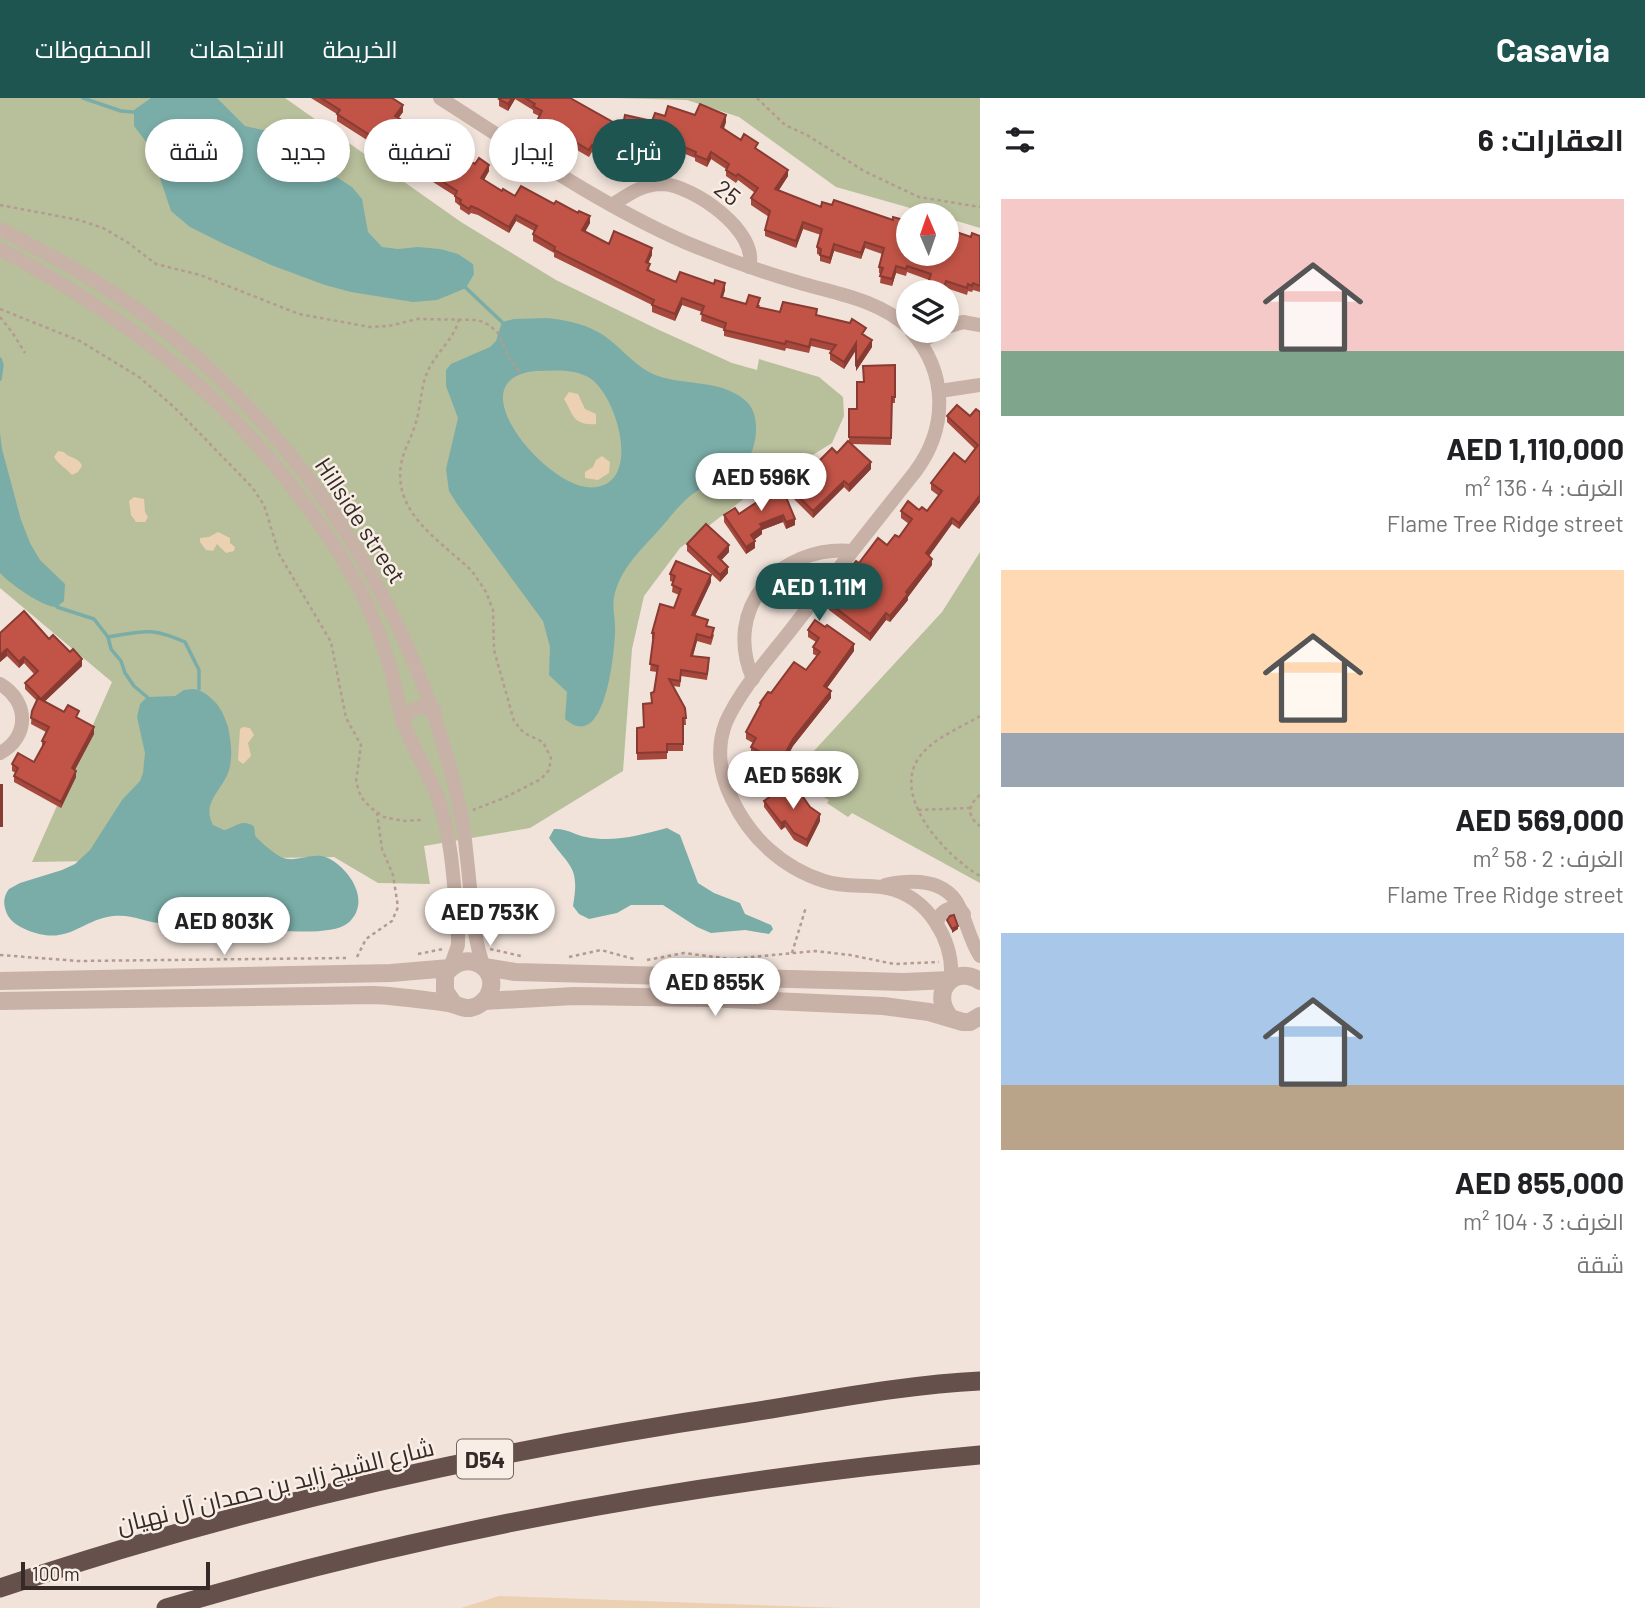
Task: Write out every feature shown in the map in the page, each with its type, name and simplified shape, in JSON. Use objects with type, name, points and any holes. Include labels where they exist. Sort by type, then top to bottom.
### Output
[{"type":"highway","name":"شارع الشيخ زايد بن حمدان آل نهيان","points":[[0,1588],[172,1534],[422,1472],[675,1423],[901,1387],[980,1381]]},
{"type":"highway","points":[[166,1608],[371,1554],[608,1504],[767,1478],[980,1455]]},
{"type":"street","points":[[440,98],[612,205],[686,242],[749,267],[861,299],[896,318]]},
{"type":"street","name":"25","points":[[612,205],[635,190],[655,184],[686,190],[716,210],[744,237],[751,252],[749,267]]},
{"type":"street","name":"Hillside street","points":[[0,229],[76,270],[134,308],[189,350],[249,407],[309,478],[352,541],[407,641],[435,711],[462,820],[475,933],[484,967]]},
{"type":"street","name":"Hillside street","points":[[0,248],[80,294],[146,339],[207,392],[263,450],[312,513],[355,582],[385,651],[403,723],[438,798],[447,834],[458,934],[458,945],[450,968]]},
{"type":"street","points":[[959,322],[980,325]]},
{"type":"street","points":[[919,343],[933,365],[940,391],[939,420],[930,448],[915,472],[753,679],[726,723],[720,750],[723,777],[743,820],[765,846],[794,868],[828,883],[898,891],[916,901],[937,925],[951,956],[951,980],[941,995],[944,1010],[949,1016]]},
{"type":"street","points":[[940,391],[980,386]]},
{"type":"street","points":[[753,679],[744,647],[744,631],[748,615],[762,587],[783,567],[808,554],[830,550],[852,551]]},
{"type":"street","points":[[0,684],[14,694],[23,718],[15,743],[0,753]]},
{"type":"street","points":[[403,723],[415,708],[435,711]]},
{"type":"street","points":[[877,887],[900,882],[922,882],[951,895],[973,928],[980,946]]},
{"type":"street","points":[[937,925],[937,920],[944,911],[960,909]]},
{"type":"street","points":[[960,909],[971,941],[980,957]]},
{"type":"street","points":[[0,981],[391,973],[450,968],[463,961],[471,961],[484,967],[526,973],[897,982],[951,980],[963,975],[980,982]]},
{"type":"street","points":[[484,967],[491,988],[484,1001]]},
{"type":"street","points":[[450,968],[443,983],[444,991],[454,1004]]},
{"type":"street","points":[[0,1001],[373,995],[408,997],[470,1007],[484,1001],[574,996],[706,998],[872,1005],[949,1016],[963,1022],[979,1018]]},
{"type":"path","points":[[757,98],[785,125],[807,135],[864,171],[919,197],[980,207]]},
{"type":"path","points":[[0,205],[79,220],[103,228],[166,268],[200,275],[299,314],[370,327],[389,326],[418,319],[478,320],[494,328],[502,338],[513,365],[520,372]]},
{"type":"path","points":[[0,309],[80,341],[139,377],[174,407],[252,487],[264,505],[279,554],[331,642],[346,718],[360,746],[358,790],[365,803],[377,813],[393,819],[422,820]]},
{"type":"path","points":[[0,317],[25,354]]},
{"type":"path","points":[[459,318],[454,334],[431,363],[423,384],[415,426],[401,462],[402,492],[415,518],[480,581],[493,610],[494,650],[510,712],[518,728],[543,742],[551,758],[549,770],[541,779],[503,799],[470,811]]},
{"type":"path","points":[[980,716],[935,742],[919,758],[914,768],[911,789],[918,810],[951,854],[980,876]]},
{"type":"path","points":[[980,795],[970,808],[972,820],[980,826]]},
{"type":"path","points":[[918,810],[970,808]]},
{"type":"path","points":[[357,957],[366,939],[392,921],[398,907],[393,876],[382,849],[377,813]]},
{"type":"path","points":[[792,953],[806,907]]},
{"type":"green space","points":[[0,98],[285,98],[315,119],[257,119],[257,182],[350,182],[350,144],[364,154],[364,182],[404,182],[461,222],[556,280],[732,363],[757,370],[759,359],[819,377],[843,397],[844,416],[832,443],[750,494],[680,548],[644,596],[632,649],[623,771],[530,828],[424,846],[430,884],[378,883],[334,857],[32,862],[112,682],[0,588]]},
{"type":"green space","points":[[613,98],[980,98],[980,228],[959,222],[959,203],[896,204],[836,187],[739,117],[687,100]]},
{"type":"green space","points":[[980,552],[980,883],[852,813],[848,817],[827,803],[829,800],[789,778],[942,612]]},
{"type":"sand","points":[[569,392],[578,394],[585,409],[596,414],[596,424],[582,423],[574,418],[564,399]]},
{"type":"sand","points":[[58,451],[78,461],[82,466],[78,472],[72,475],[58,462],[54,457]]},
{"type":"sand","points":[[602,456],[610,462],[609,473],[598,480],[585,478],[585,472]]},
{"type":"sand","points":[[134,497],[144,499],[148,517],[145,522],[136,522],[131,515],[129,501]]},
{"type":"sand","points":[[218,532],[230,538],[230,543],[235,547],[234,551],[226,553],[217,544],[213,551],[206,550],[200,538]]},
{"type":"sand","points":[[250,728],[254,735],[248,743],[251,756],[243,764],[238,760],[240,729]]},
{"type":"sand","points":[[499,1596],[844,1608],[461,1608]]},
{"type":"water","points":[[151,98],[217,98],[238,119],[145,119],[145,140],[134,126],[134,110]]},
{"type":"water","points":[[243,124],[257,129],[257,182],[344,182],[362,199],[368,232],[382,247],[440,249],[458,254],[473,264],[474,274],[466,288],[437,300],[413,302],[351,292],[271,265],[222,243],[190,227],[171,211],[161,182],[243,182]]},
{"type":"water","points":[[547,318],[586,326],[606,337],[649,372],[669,379],[728,390],[748,403],[755,416],[755,442],[745,463],[712,481],[686,500],[626,569],[614,597],[614,645],[605,697],[590,723],[579,726],[565,719],[567,692],[549,675],[550,647],[543,621],[449,491],[446,469],[458,418],[446,386],[446,370],[451,364],[490,347],[496,341],[502,322]],"holes":[[[531,371],[569,371],[588,377],[598,386],[608,400],[620,435],[619,469],[611,481],[597,487],[581,486],[563,478],[529,449],[516,432],[506,414],[503,397],[507,384],[513,378]]]},
{"type":"water","points":[[0,433],[21,520],[30,543],[40,560],[65,584],[64,601],[57,607],[36,600],[0,573]]},
{"type":"water","points":[[193,689],[206,694],[222,711],[230,738],[229,770],[211,803],[210,817],[213,825],[224,830],[241,823],[249,824],[254,827],[256,837],[281,857],[292,859],[322,856],[336,863],[355,887],[358,906],[355,915],[339,928],[313,931],[243,928],[206,930],[181,921],[160,923],[113,916],[53,936],[27,930],[15,924],[5,907],[9,889],[75,864],[90,850],[122,800],[140,781],[145,753],[137,717],[140,704],[147,697],[175,696],[184,690]]},
{"type":"water","points":[[667,828],[680,835],[698,883],[714,893],[740,903],[745,914],[771,925],[773,929],[769,934],[745,930],[711,933],[663,905],[631,905],[617,913],[589,919],[579,914],[573,906],[575,883],[572,868],[549,838],[554,829],[607,839]]},
{"type":"building","points":[[321,98],[392,98],[403,105],[395,116],[400,119],[364,119],[364,131],[350,122],[350,119],[337,114],[340,110]]},
{"type":"building","points":[[500,98],[512,98],[508,104]]},
{"type":"building","points":[[525,98],[570,98],[608,119],[592,119],[592,145],[589,150],[578,144],[578,119],[538,119],[542,111],[533,106],[535,104]]},
{"type":"building","points":[[700,104],[726,115],[721,127],[741,140],[744,134],[758,143],[755,148],[788,170],[775,189],[821,207],[822,202],[832,205],[834,200],[893,220],[893,217],[896,218],[896,266],[892,279],[880,276],[883,268],[879,267],[884,248],[865,242],[861,253],[834,244],[830,258],[820,255],[821,249],[817,247],[822,229],[803,222],[796,241],[765,230],[770,211],[751,198],[758,188],[738,174],[736,176],[726,170],[729,164],[711,152],[707,160],[695,155],[696,152],[686,148],[686,119],[653,119],[655,113],[665,116],[668,106],[695,115]]},
{"type":"building","points":[[625,115],[643,119],[624,119]]},
{"type":"building","points":[[479,158],[489,165],[481,178],[502,191],[503,189],[515,196],[521,186],[554,204],[556,201],[590,216],[582,230],[609,244],[614,231],[652,248],[646,262],[650,264],[647,270],[676,282],[680,272],[714,284],[715,280],[725,283],[721,297],[746,304],[749,295],[760,298],[757,307],[780,312],[783,302],[817,309],[816,315],[850,323],[852,319],[866,328],[862,334],[872,340],[856,364],[856,343],[844,362],[830,353],[836,345],[811,339],[809,347],[786,341],[785,344],[724,330],[726,323],[701,314],[704,306],[682,298],[675,314],[652,305],[654,300],[554,250],[555,247],[533,234],[537,226],[516,215],[509,227],[478,209],[471,206],[469,209],[455,196],[457,191],[443,182],[475,182],[475,164]]},
{"type":"building","points":[[959,233],[971,237],[972,233],[980,236],[980,286],[973,283],[972,286],[968,284],[967,288],[959,285],[959,280],[929,280],[931,274],[907,266],[959,266]]},
{"type":"building","points":[[895,365],[891,438],[849,437],[849,409],[857,409],[857,382],[864,382],[863,366]]},
{"type":"building","points":[[957,405],[970,416],[976,409],[980,412],[980,495],[959,523],[952,518],[926,553],[932,559],[906,592],[908,594],[890,616],[886,613],[870,634],[829,603],[836,594],[843,600],[848,598],[863,578],[850,568],[856,561],[859,563],[878,538],[887,545],[895,535],[899,537],[912,519],[901,511],[908,501],[919,510],[922,507],[927,511],[942,491],[931,483],[954,453],[965,462],[978,445],[947,416]]},
{"type":"building","points":[[848,441],[871,462],[849,485],[844,481],[813,511],[793,491],[805,481],[799,475],[811,463],[814,466],[832,448],[837,453]]},
{"type":"building","points":[[779,480],[795,519],[786,522],[783,515],[760,524],[762,527],[751,535],[755,541],[746,547],[724,515],[735,508],[739,514],[769,494],[765,486]]},
{"type":"building","points":[[706,524],[729,545],[718,557],[728,567],[720,575],[687,544]]},
{"type":"building","points":[[676,561],[711,575],[692,615],[708,620],[706,626],[714,628],[711,638],[697,634],[691,656],[709,658],[707,674],[681,670],[680,681],[669,679],[685,708],[683,744],[667,744],[667,752],[637,753],[637,728],[644,727],[643,704],[652,703],[651,693],[654,692],[658,666],[650,664],[652,633],[660,604],[674,608],[681,589],[672,585],[675,576],[670,574]]},
{"type":"building","points":[[24,611],[49,639],[53,635],[70,652],[73,649],[82,659],[41,699],[25,683],[38,671],[24,657],[19,662],[7,649],[0,655],[0,633]]},
{"type":"building","points":[[815,620],[854,644],[824,686],[831,691],[793,739],[780,763],[751,747],[756,738],[746,732],[760,703],[794,662],[806,670],[820,652],[813,647],[819,638],[808,630]]},
{"type":"building","points":[[38,698],[64,712],[68,705],[79,711],[76,717],[94,727],[72,768],[76,771],[61,802],[14,776],[18,768],[12,764],[18,753],[34,762],[45,742],[42,741],[49,727],[31,718]]},
{"type":"building","points":[[789,783],[791,787],[794,784],[810,807],[820,814],[807,840],[794,833],[785,821],[781,823],[764,801]]},
{"type":"building","points":[[2,785],[2,826],[0,826]]},
{"type":"building","points":[[954,915],[958,926],[952,929],[947,920]]},
{"type":"waterway","points":[[83,98],[121,111],[133,112]]},
{"type":"waterway","points":[[466,288],[502,322]]},
{"type":"waterway","points":[[0,359],[0,379]]},
{"type":"waterway","points":[[57,607],[94,619],[108,637],[155,632],[185,642],[199,670],[199,689]]},
{"type":"waterway","points":[[108,637],[111,649],[121,661],[125,673],[134,686],[147,697]]}]
